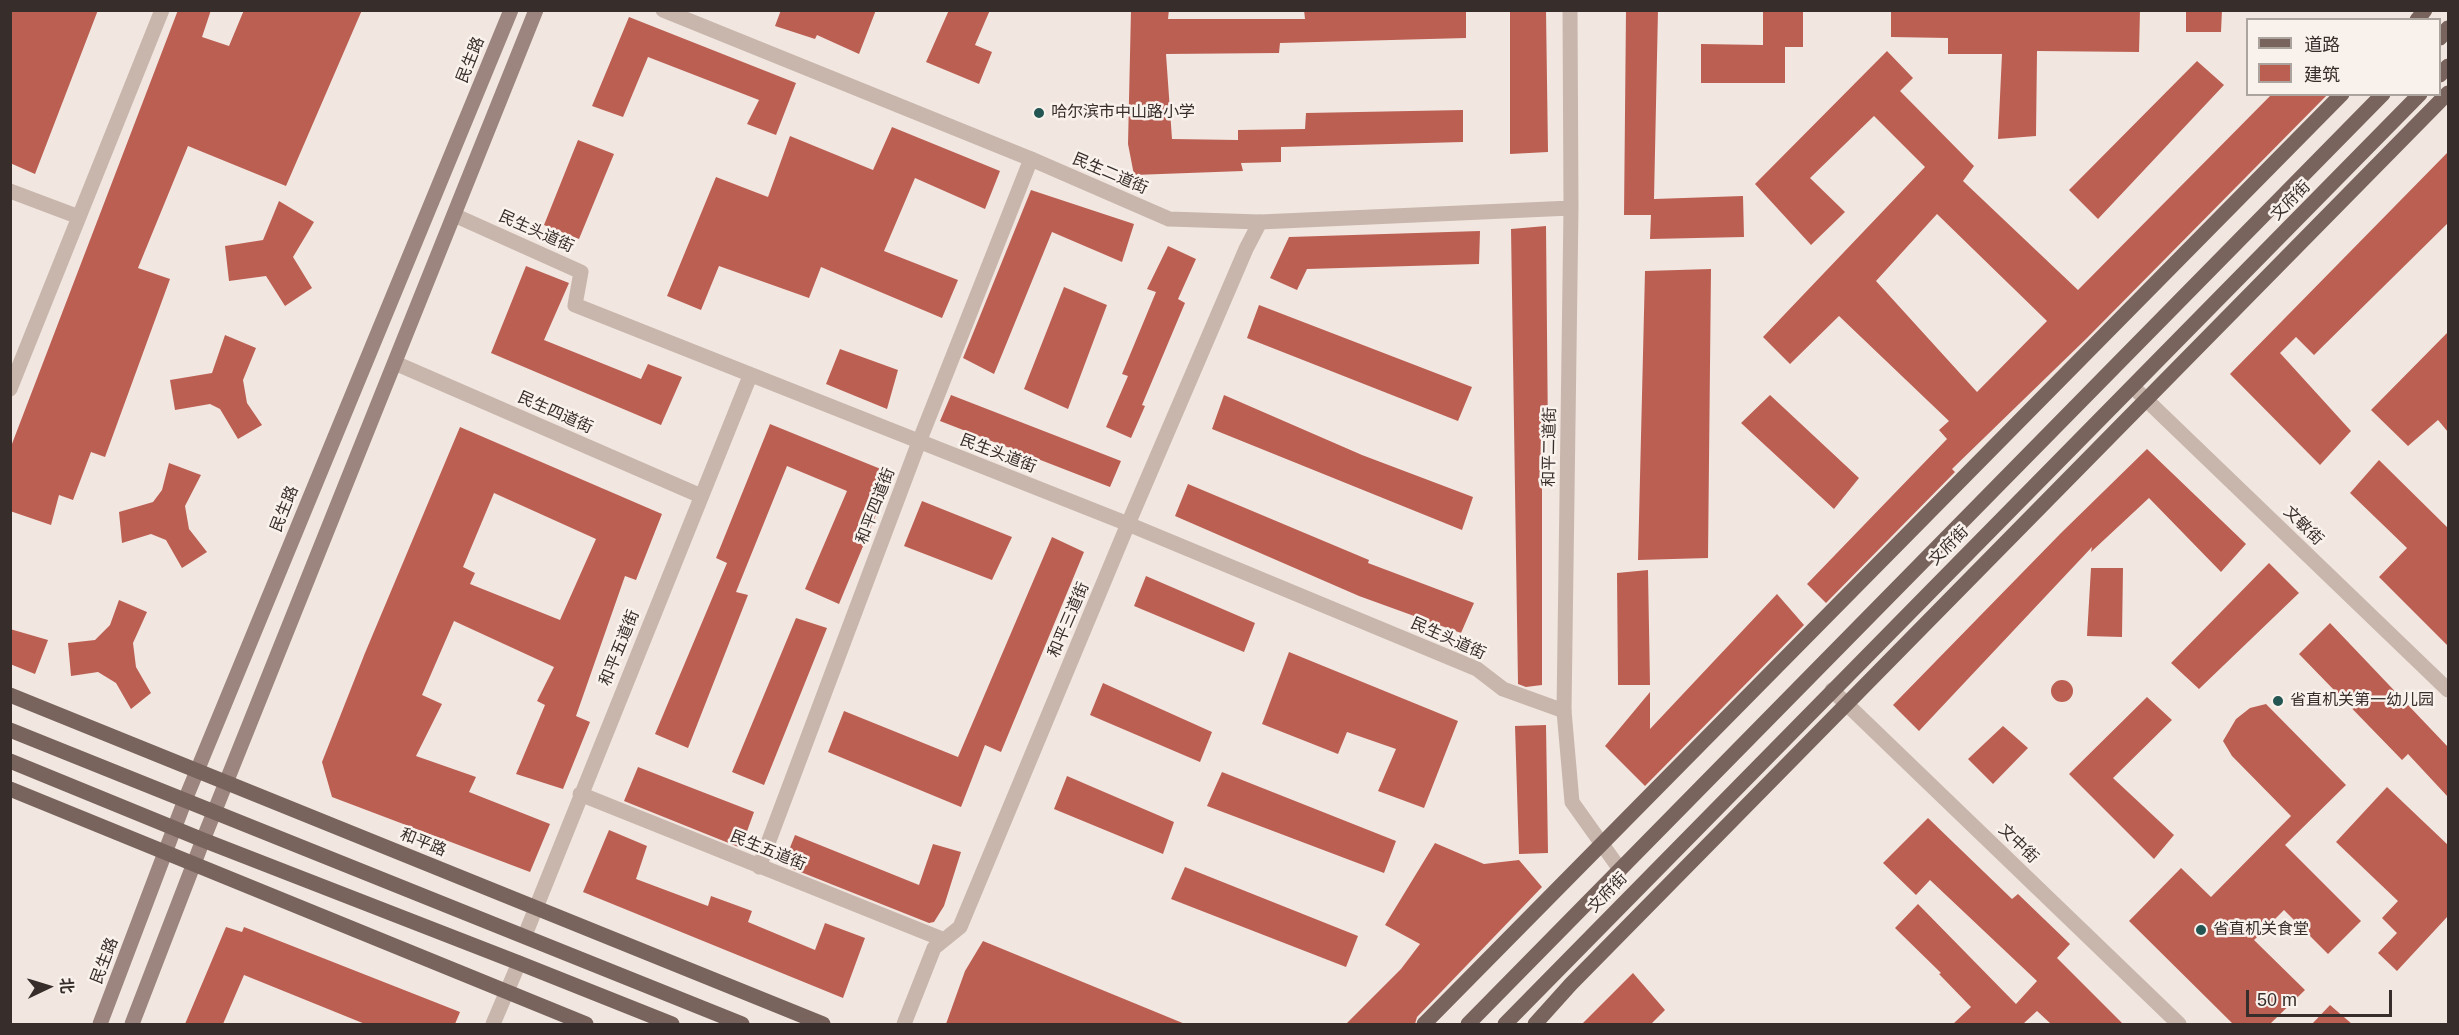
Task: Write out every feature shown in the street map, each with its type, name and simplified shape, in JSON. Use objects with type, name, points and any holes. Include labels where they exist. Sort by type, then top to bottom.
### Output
[{"type":"main road","name":"民生路","points":[[100,1024],[185,800],[511,10]]},
{"type":"main road","points":[[132,1024],[203,840],[536,10]]},
{"type":"main road","points":[[1535,1024],[1571,984],[2448,93]]},
{"type":"main road","points":[[1424,1024],[2340,96]]},
{"type":"main road","name":"文府街","points":[[1468,1024],[2381,96]]},
{"type":"main road","name":"文府街","points":[[1504,1024],[2418,96]]},
{"type":"main road","name":"和平路","points":[[10,695],[823,1024]]},
{"type":"main road","points":[[10,730],[742,1024]]},
{"type":"main road","points":[[10,760],[203,840],[672,1024]]},
{"type":"main road","points":[[10,789],[586,1024]]},
{"type":"street","points":[[10,389],[162,10]]},
{"type":"street","name":"民生二道街","points":[[663,10],[1031,159],[1169,219],[1260,222],[1571,208]]},
{"type":"street","name":"和平二道街","points":[[1570,10],[1571,208],[1564,711],[1572,802],[1619,868]]},
{"type":"street","name":"和平四道街","points":[[759,867],[919,442],[1031,159]]},
{"type":"street","points":[[10,191],[79,217]]},
{"type":"street","name":"民生头道街","points":[[454,215],[581,272],[575,305],[1128,524],[1477,669],[1503,689],[1564,711]]},
{"type":"street","name":"和平三道街","points":[[904,1024],[934,948],[942,939],[960,927],[1128,524],[1241,260],[1260,222]]},
{"type":"street","name":"民生四道街","points":[[394,363],[701,496]]},
{"type":"street","name":"和平五道街","points":[[525,935],[750,376]]},
{"type":"street","name":"文敏街","points":[[2133,387],[2448,690]]},
{"type":"street","name":"文中街","points":[[1832,690],[2179,1024]]},
{"type":"street","name":"民生五道街","points":[[580,794],[942,939]]},
{"type":"street","points":[[494,1024],[519,963]]},
{"type":"building","points":[[10,10],[98,10],[35,174],[10,163]]},
{"type":"building","points":[[178,10],[211,10],[202,37],[229,46],[244,10],[362,10],[286,186],[188,146],[138,268],[170,279],[105,457],[91,452],[73,500],[59,495],[51,525],[10,511],[10,449]]},
{"type":"building","points":[[781,10],[876,10],[859,54],[817,35],[815,39],[775,26]]},
{"type":"building","points":[[949,10],[990,10],[975,45],[992,52],[979,84],[926,62]]},
{"type":"building","points":[[1131,10],[1169,10],[1168,19],[1305,19],[1304,10],[1466,10],[1466,38],[1280,43],[1279,53],[1166,54],[1172,139],[1238,140],[1238,130],[1305,129],[1306,113],[1463,110],[1463,142],[1281,147],[1281,162],[1241,163],[1243,171],[1134,175],[1128,144]]},
{"type":"building","points":[[1510,10],[1546,10],[1548,152],[1510,154]]},
{"type":"building","points":[[1626,10],[1658,10],[1654,199],[1743,196],[1744,237],[1650,239],[1651,215],[1624,215]]},
{"type":"building","points":[[1763,10],[1803,10],[1803,47],[1785,47],[1785,83],[1701,83],[1701,44],[1763,45]]},
{"type":"building","points":[[1891,10],[2140,10],[2139,52],[2037,51],[2036,136],[1998,139],[2002,54],[1948,54],[1948,38],[1891,37]]},
{"type":"building","points":[[2186,10],[2222,10],[2221,32],[2186,32]]},
{"type":"building","points":[[629,17],[796,83],[776,135],[747,124],[759,100],[648,57],[623,117],[592,106]]},
{"type":"building","points":[[1887,51],[1913,78],[1900,91],[1974,166],[1963,181],[2078,290],[2270,96],[2326,96],[2087,338],[1952,469],[1955,472],[1826,603],[1807,584],[1947,439],[1939,430],[1949,421],[1839,316],[1790,364],[1763,337],[1925,167],[1874,116],[1810,178],[1845,212],[1811,245],[1755,184]],"holes":[[[1937,214],[2047,321],[1977,392],[1876,281]]]},
{"type":"building","points":[[2197,61],[2224,85],[2098,219],[2069,190]]},
{"type":"building","points":[[892,127],[1000,171],[985,209],[915,178],[884,251],[958,280],[942,318],[821,267],[809,298],[719,266],[701,310],[667,296],[716,177],[768,197],[790,136],[873,170]]},
{"type":"building","points":[[578,140],[614,154],[579,239],[544,225]]},
{"type":"building","points":[[2448,152],[2448,223],[2314,355],[2296,337],[2280,353],[2351,431],[2320,465],[2230,374]]},
{"type":"building","points":[[1031,190],[1134,224],[1122,262],[1052,232],[994,374],[963,358]]},
{"type":"building","points":[[279,201],[314,222],[293,257],[312,288],[285,306],[266,276],[229,281],[225,246],[263,240]]},
{"type":"building","points":[[1546,226],[1548,439],[1542,439],[1542,685],[1526,687],[1518,684],[1511,229]]},
{"type":"building","points":[[1480,231],[1479,264],[1307,269],[1297,290],[1270,278],[1289,237]]},
{"type":"building","points":[[1168,246],[1196,259],[1178,299],[1185,303],[1142,405],[1145,406],[1131,438],[1106,427],[1128,376],[1122,374],[1156,292],[1147,289]]},
{"type":"building","points":[[526,266],[569,283],[544,340],[641,379],[648,364],[682,377],[661,425],[491,353]]},
{"type":"building","points":[[1711,269],[1708,558],[1638,560],[1645,271]]},
{"type":"building","points":[[1064,287],[1107,305],[1068,409],[1024,389]]},
{"type":"building","points":[[1259,305],[1472,387],[1458,421],[1247,338]]},
{"type":"building","points":[[2448,332],[2448,432],[2438,420],[2408,446],[2371,410]]},
{"type":"building","points":[[225,335],[256,348],[243,380],[247,403],[262,425],[238,439],[220,409],[210,404],[175,410],[170,380],[212,373]]},
{"type":"building","points":[[840,349],[898,370],[887,409],[826,384]]},
{"type":"building","points":[[951,395],[1121,461],[1110,487],[940,421]]},
{"type":"building","points":[[1224,395],[1362,455],[1473,497],[1462,530],[1212,429]]},
{"type":"building","points":[[1770,395],[1859,478],[1834,509],[1741,423]]},
{"type":"building","points":[[770,424],[893,474],[839,604],[805,589],[847,491],[787,466],[736,592],[748,595],[688,748],[655,734],[727,563],[716,558]]},
{"type":"building","points":[[460,427],[662,514],[636,580],[625,576],[576,716],[590,722],[563,789],[516,774],[545,705],[537,701],[554,667],[454,621],[422,695],[442,704],[416,756],[476,777],[469,792],[550,824],[530,872],[332,797],[322,762]],"holes":[[[494,493],[596,539],[560,620],[470,584],[475,573],[463,567]]]},
{"type":"building","points":[[2147,449],[2246,544],[2221,572],[2149,498],[2091,552],[2092,547],[1919,731],[1893,705],[2061,533]]},
{"type":"building","points":[[2379,460],[2448,528],[2448,646],[2379,577],[2407,548],[2350,493]]},
{"type":"building","points":[[169,463],[201,475],[185,506],[189,529],[207,552],[182,568],[166,540],[151,534],[122,543],[119,512],[153,502],[162,490]]},
{"type":"building","points":[[1188,484],[1369,560],[1368,563],[1474,603],[1461,633],[1359,596],[1175,516]]},
{"type":"building","points":[[922,501],[1012,537],[992,580],[904,546]]},
{"type":"building","points":[[1052,537],[1084,552],[1001,752],[985,745],[961,807],[828,752],[844,711],[958,757]]},
{"type":"building","points":[[2269,563],[2299,593],[2199,689],[2171,663]]},
{"type":"building","points":[[2091,568],[2123,568],[2122,637],[2087,636]]},
{"type":"building","points":[[1648,570],[1650,685],[1618,685],[1617,573]]},
{"type":"building","points":[[1146,576],[1255,623],[1244,652],[1134,606]]},
{"type":"building","points":[[1777,594],[1804,625],[1645,786],[1605,746],[1650,692],[1650,729]]},
{"type":"building","points":[[119,600],[147,612],[133,643],[136,667],[151,693],[131,709],[116,683],[98,672],[71,676],[68,643],[95,640],[110,625]]},
{"type":"building","points":[[796,618],[827,628],[764,785],[732,772]]},
{"type":"building","points":[[2330,623],[2448,747],[2448,797],[2408,754],[2402,760],[2299,654]]},
{"type":"building","points":[[10,629],[48,640],[35,674],[10,664]]},
{"type":"building","points":[[1289,652],[1458,721],[1424,808],[1378,791],[1396,749],[1347,732],[1338,754],[1262,724]]},
{"type":"building","points":[[2062,680],[2070,683],[2073,691],[2070,699],[2062,702],[2054,699],[2051,691],[2054,683]]},
{"type":"building","points":[[1103,683],[1212,732],[1200,762],[1090,715]]},
{"type":"building","points":[[2147,697],[2172,720],[2113,778],[2174,835],[2154,859],[2069,774]]},
{"type":"building","name":"省直机关食堂","points":[[2266,704],[2346,785],[2285,845],[2361,921],[2328,954],[2284,910],[2254,940],[2305,990],[2270,1024],[2233,1024],[2129,921],[2181,868],[2211,897],[2291,816],[2232,756],[2223,741],[2236,719],[2250,708]]},
{"type":"building","points":[[1546,725],[1548,853],[1519,854],[1515,726]]},
{"type":"building","points":[[2003,726],[2028,748],[1993,784],[1968,759]]},
{"type":"building","points":[[638,767],[754,812],[741,848],[624,801]]},
{"type":"building","points":[[1222,772],[1396,841],[1384,873],[1207,806]]},
{"type":"building","points":[[1067,776],[1174,822],[1163,854],[1054,809]]},
{"type":"building","points":[[2387,787],[2448,845],[2448,916],[2397,971],[2378,953],[2397,933],[2382,918],[2398,901],[2336,842]]},
{"type":"building","points":[[1928,818],[2012,899],[2018,894],[2070,944],[2057,958],[2123,1024],[2051,1024],[2037,1011],[2023,1024],[1953,1024],[1971,1007],[1939,974],[1941,973],[1895,928],[1918,904],[2016,1004],[2037,981],[1930,880],[1916,895],[1883,863]]},
{"type":"building","points":[[609,830],[647,846],[636,879],[708,906],[711,896],[752,911],[748,922],[815,950],[825,923],[865,938],[843,998],[583,892]]},
{"type":"building","points":[[795,835],[919,885],[933,844],[961,852],[944,906],[934,922],[929,923],[783,865]]},
{"type":"building","points":[[1435,843],[1484,864],[1519,860],[1542,887],[1417,1017],[1415,1024],[1346,1024],[1401,969],[1420,944],[1385,925]]},
{"type":"building","points":[[1185,867],[1358,936],[1346,967],[1171,899]]},
{"type":"building","points":[[226,927],[242,932],[244,927],[460,1012],[455,1024],[365,1024],[244,975],[223,1024],[185,1024]]},
{"type":"building","points":[[983,941],[1185,1024],[946,1024],[965,971]]},
{"type":"building","points":[[1633,973],[1665,1010],[1651,1024],[1582,1024]]},
{"type":"building","points":[[2330,1005],[2352,1024],[2312,1024]]},
{"type":"place","name":"哈尔滨市中山路小学","points":[[1039,113]]},
{"type":"place","name":"省直机关第一幼儿园","points":[[2278,701]]},
{"type":"place","name":"省直机关食堂","points":[[2201,930]]}]
